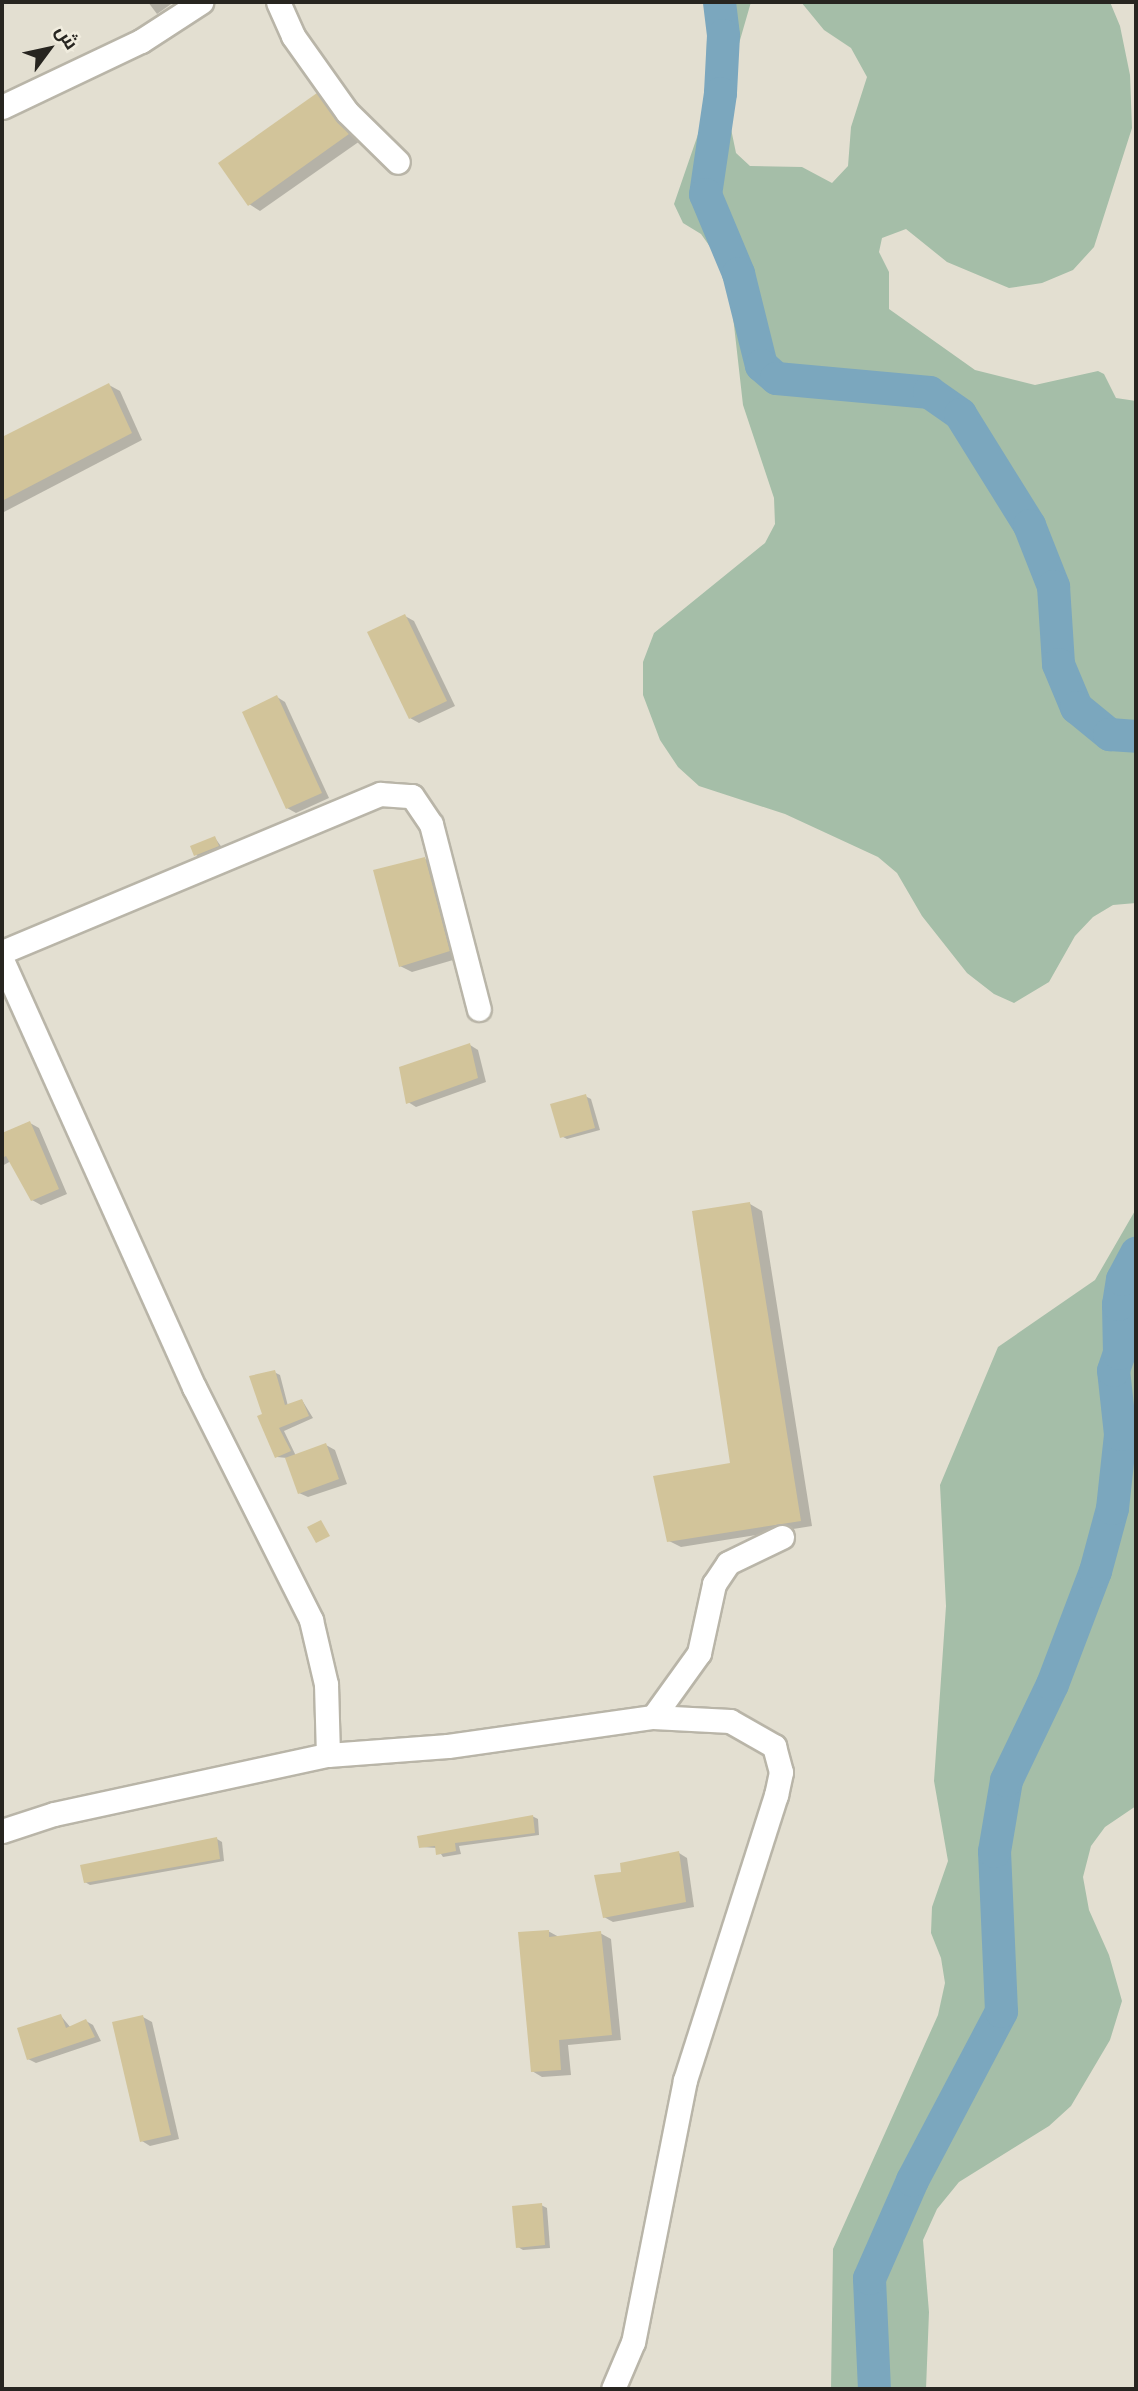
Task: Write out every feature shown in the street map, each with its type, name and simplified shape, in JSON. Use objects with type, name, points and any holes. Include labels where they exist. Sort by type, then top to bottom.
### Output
[{"type":"lane","points":[[2,107],[141,41],[201,2]]},
{"type":"lane","points":[[278,2],[293,36],[348,112],[398,162]]},
{"type":"lane","points":[[2,952],[380,794],[412,796],[431,824],[479,1009]]},
{"type":"lane","points":[[2,960],[194,1387],[311,1620],[326,1684],[328,1755]]},
{"type":"lane","points":[[653,1717],[699,1653],[714,1584],[728,1563],[782,1536]]},
{"type":"lane","points":[[2,1831],[54,1814],[328,1755],[448,1746],[653,1717],[730,1721],[774,1746],[781,1772],[685,2080],[633,2342],[613,2389]]},
{"type":"green space","points":[[708,2],[751,2],[738,47],[730,124],[736,153],[750,166],[802,167],[832,183],[848,166],[851,127],[867,77],[851,48],[824,30],[801,2],[1110,2],[1120,26],[1130,75],[1132,128],[1094,247],[1073,270],[1042,283],[1009,288],[947,262],[906,229],[882,238],[879,252],[889,272],[889,309],[975,370],[1035,385],[1098,371],[1104,374],[1116,398],[1136,401],[1136,903],[1113,905],[1093,917],[1075,936],[1049,982],[1014,1003],[994,994],[967,973],[922,916],[897,873],[878,857],[785,814],[699,786],[678,767],[660,740],[643,695],[643,662],[654,633],[765,543],[775,524],[774,498],[743,405],[728,272],[701,234],[683,223],[674,204],[705,114]]},
{"type":"green space","points":[[1136,1209],[1136,1806],[1105,1827],[1091,1846],[1083,1877],[1089,1910],[1109,1955],[1122,2001],[1110,2040],[1071,2106],[1049,2126],[959,2182],[937,2209],[923,2240],[929,2312],[926,2389],[831,2389],[833,2249],[938,2015],[945,1983],[941,1958],[931,1933],[932,1907],[948,1861],[934,1781],[946,1606],[940,1485],[998,1347],[1095,1280]]},
{"type":"building","points":[[317,93],[349,134],[248,206],[218,163]]},
{"type":"building","points":[[109,383],[132,433],[2,501],[2,437]]},
{"type":"building","points":[[405,614],[447,701],[409,719],[367,632]]},
{"type":"building","points":[[277,695],[322,793],[286,809],[242,712]]},
{"type":"building","points":[[215,836],[219,846],[194,856],[190,846]]},
{"type":"building","points":[[425,857],[450,951],[399,967],[373,870]]},
{"type":"building","points":[[470,1043],[478,1078],[406,1104],[399,1067]]},
{"type":"building","points":[[586,1094],[595,1128],[560,1138],[550,1104]]},
{"type":"building","points":[[30,1121],[59,1189],[31,1201],[6,1156],[2,1158],[2,1133]]},
{"type":"building","points":[[750,1202],[801,1521],[667,1542],[653,1476],[730,1463],[692,1211]]},
{"type":"building","points":[[275,1370],[285,1405],[302,1399],[309,1416],[279,1428],[291,1451],[275,1458],[257,1416],[262,1414],[249,1376]]},
{"type":"building","points":[[326,1443],[339,1479],[298,1494],[285,1458]]},
{"type":"building","points":[[321,1520],[330,1536],[316,1543],[307,1527]]},
{"type":"building","points":[[533,1815],[535,1833],[455,1843],[456,1851],[436,1855],[435,1846],[419,1848],[417,1836]]},
{"type":"building","points":[[217,1837],[220,1859],[84,1883],[80,1865]]},
{"type":"building","points":[[679,1851],[686,1902],[603,1918],[594,1875],[621,1872],[620,1863]]},
{"type":"building","points":[[549,1930],[549,1937],[601,1931],[612,2035],[559,2040],[561,2070],[531,2072],[518,1932]]},
{"type":"building","points":[[61,2014],[66,2028],[86,2019],[95,2037],[27,2060],[17,2028]]},
{"type":"building","points":[[143,2015],[171,2135],[140,2142],[112,2022]]},
{"type":"building","points":[[542,2203],[545,2245],[516,2248],[512,2206]]},
{"type":"waterway","points":[[719,2],[723,35],[720,93],[705,194],[738,273],[761,365],[776,378],[929,392],[960,414],[1029,525],[1053,586],[1058,664],[1076,707],[1109,734],[1136,736]]},
{"type":"waterway","points":[[874,2389],[869,2278],[912,2180],[1001,2011],[994,1851],[1006,1780],[1052,1684],[1095,1571],[1112,1508],[1120,1434],[1113,1370],[1119,1353],[1118,1304],[1122,1279],[1136,1253]]}]
